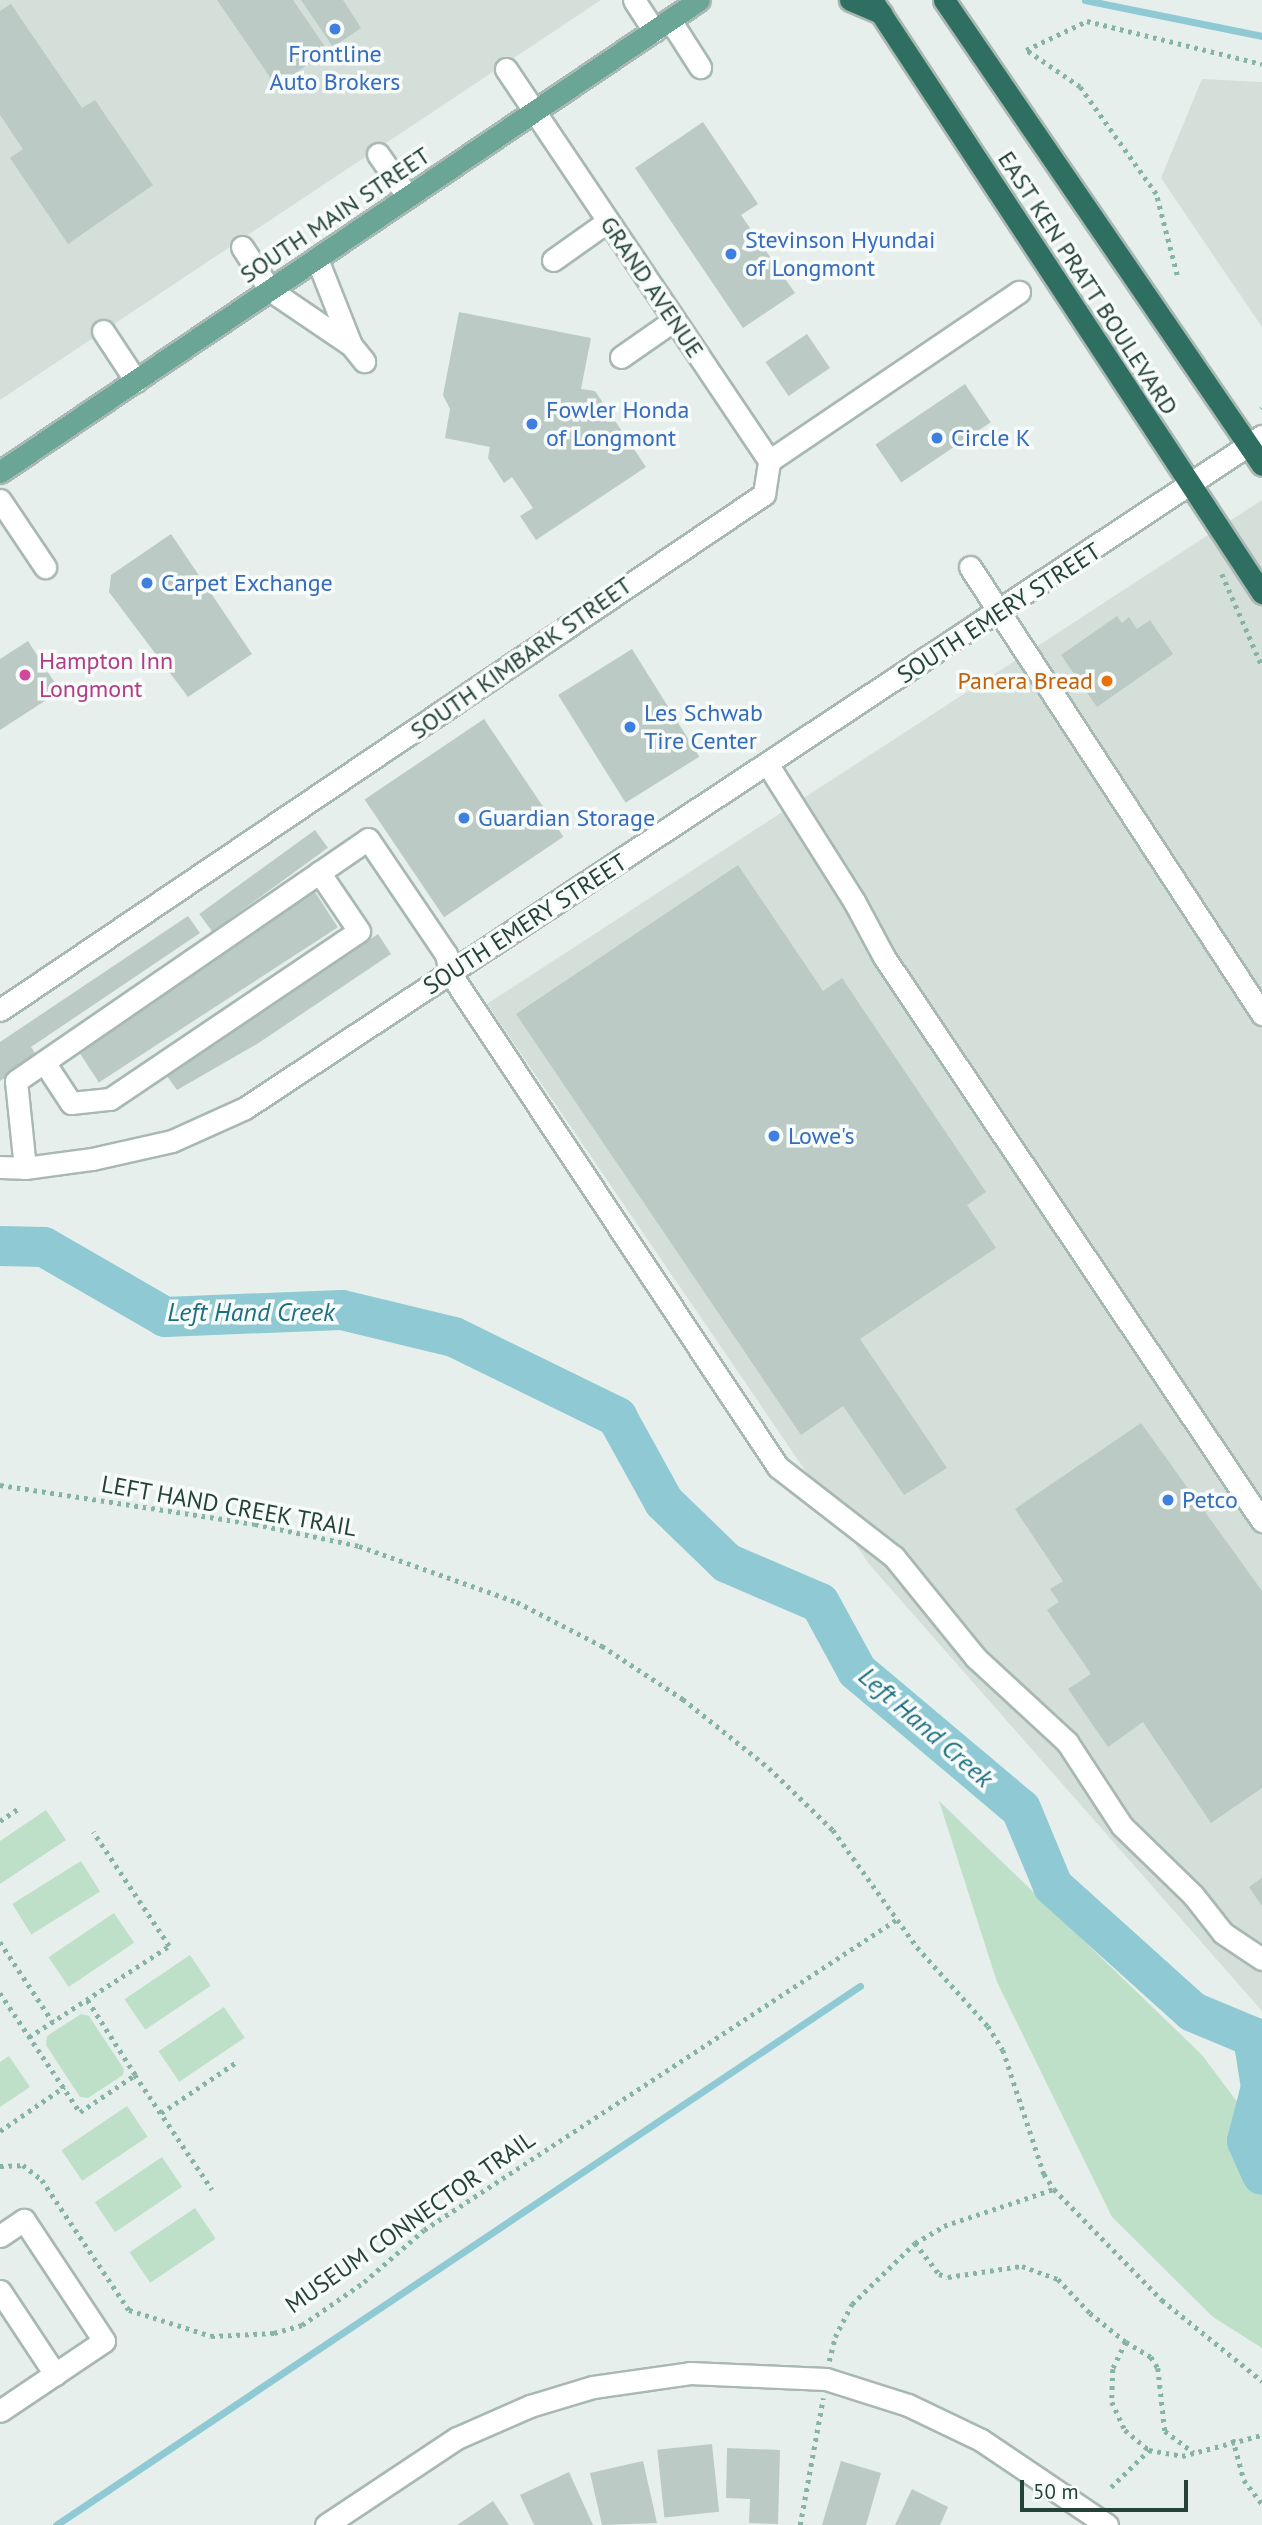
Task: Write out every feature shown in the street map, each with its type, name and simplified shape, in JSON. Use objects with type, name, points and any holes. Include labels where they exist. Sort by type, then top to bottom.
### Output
[{"type":"highway","points":[[850,0],[876,6]]},
{"type":"highway","name":"EAST KEN PRATT BOULEVARD","points":[[944,0],[1255,440],[1262,465]]},
{"type":"highway","name":"EAST KEN PRATT BOULEVARD","points":[[876,6],[1262,593]]},
{"type":"main road","name":"SOUTH MAIN STREET","points":[[0,472],[699,0]]},
{"type":"street","points":[[634,0],[700,67]]},
{"type":"street","name":"GRAND AVENUE","points":[[506,69],[768,461]]},
{"type":"street","points":[[378,154],[408,197]]},
{"type":"street","points":[[553,260],[608,221]]},
{"type":"street","points":[[242,247],[270,290],[358,353],[317,260]]},
{"type":"street","points":[[768,461],[1019,292]]},
{"type":"street","points":[[621,357],[674,320]]},
{"type":"street","points":[[103,331],[136,380]]},
{"type":"street","name":"SOUTH EMERY STREET","points":[[0,1167],[25,1168],[172,1142],[245,1108],[1191,487],[1255,440]]},
{"type":"street","name":"SOUTH KIMBARK STREET","points":[[0,1010],[764,494],[768,461]]},
{"type":"street","points":[[0,500],[45,567]]},
{"type":"street","points":[[970,567],[1262,1014]]},
{"type":"street","points":[[768,765],[854,901],[884,957],[1262,1521]]},
{"type":"street","points":[[25,1168],[16,1081],[368,839],[446,954],[450,973],[778,1467],[894,1558],[976,1658],[1067,1742],[1122,1826],[1193,1895],[1223,1933],[1262,1959]]},
{"type":"street","points":[[44,1062],[71,1103],[110,1099],[359,931],[319,872]]},
{"type":"street","points":[[0,2236],[24,2220],[104,2341],[0,2411]]},
{"type":"street","points":[[0,2291],[55,2374]]},
{"type":"street","points":[[326,2525],[457,2438],[530,2406],[593,2387],[690,2373],[826,2379],[908,2405],[981,2440],[1107,2525]]},
{"type":"path","points":[[1177,275],[1156,194],[1080,87],[1026,50],[1087,21],[1262,64]]},
{"type":"path","points":[[1220,570],[1262,666]]},
{"type":"path","name":"LEFT HAND CREEK TRAIL","points":[[0,1485],[255,1524],[359,1546],[517,1602],[643,1672],[769,1768],[833,1830],[895,1920],[993,2034],[1054,2189],[1162,2300],[1262,2381]]},
{"type":"path","points":[[0,1821],[18,1808]]},
{"type":"path","points":[[29,2037],[169,1945],[93,1832]]},
{"type":"path","name":"MUSEUM CONNECTOR TRAIL","points":[[0,2166],[23,2165],[43,2180],[129,2310],[211,2336],[274,2333],[302,2325],[364,2282],[424,2231],[895,1920]]},
{"type":"path","points":[[0,1942],[53,2022]]},
{"type":"path","points":[[0,1993],[80,2112],[135,2075]]},
{"type":"path","points":[[87,2000],[212,2189]]},
{"type":"path","points":[[161,2113],[235,2063]]},
{"type":"path","points":[[0,2131],[64,2088]]},
{"type":"path","points":[[800,2525],[835,2337],[852,2304],[915,2243],[944,2226],[1054,2189]]},
{"type":"path","points":[[915,2243],[939,2274],[948,2277],[1021,2266],[1047,2272],[1158,2368],[1166,2431],[1195,2453]]},
{"type":"path","points":[[1126,2342],[1113,2369],[1112,2402],[1125,2430],[1149,2449],[1195,2453],[1233,2439],[1262,2435]]},
{"type":"path","points":[[1233,2439],[1244,2480],[1262,2504]]},
{"type":"path","points":[[1111,2487],[1149,2449]]},
{"type":"shaded area","points":[[0,0],[601,0],[0,400]]},
{"type":"shaded area","points":[[1202,79],[1262,82],[1262,327],[1161,178]]},
{"type":"shaded area","points":[[1262,500],[1262,2011],[869,1564],[487,1004]]},
{"type":"green space","points":[[939,1801],[1202,2055],[1262,2135],[1262,2348],[1213,2317],[1112,2217],[997,1982]]},
{"type":"green space","points":[[46,1810],[66,1840],[0,1884],[0,1841]]},
{"type":"green space","points":[[81,1861],[100,1892],[31,1934],[12,1904]]},
{"type":"green space","points":[[114,1913],[134,1943],[69,1987],[49,1957]]},
{"type":"green space","points":[[190,1955],[211,1986],[145,2030],[125,1999]]},
{"type":"green space","points":[[224,2007],[245,2038],[179,2082],[159,2051]]},
{"type":"green space","points":[[81,2014],[89,2016],[124,2069],[123,2075],[88,2098],[80,2097],[46,2045],[47,2036]]},
{"type":"green space","points":[[9,2056],[30,2087],[0,2107],[0,2062]]},
{"type":"green space","points":[[127,2106],[148,2137],[82,2181],[62,2150]]},
{"type":"green space","points":[[162,2157],[182,2187],[115,2232],[95,2202]]},
{"type":"green space","points":[[195,2208],[216,2239],[150,2283],[130,2252]]},
{"type":"building","points":[[217,0],[293,0],[328,51],[276,86]]},
{"type":"building","points":[[301,0],[343,0],[361,28],[333,47]]},
{"type":"building","points":[[11,4],[82,108],[95,100],[153,185],[68,244],[10,158],[23,149],[0,115],[0,11]]},
{"type":"building","name":"Stevinson Hyundai of Longmont","points":[[703,122],[758,204],[741,215],[795,293],[743,328],[635,168]]},
{"type":"building","name":"Fowler Honda of Longmont","points":[[459,312],[591,338],[581,389],[595,391],[646,467],[536,540],[520,516],[533,508],[512,477],[504,483],[488,458],[490,447],[445,438],[450,409],[443,395]]},
{"type":"building","points":[[807,334],[830,368],[788,396],[766,362]]},
{"type":"building","name":"Circle K","points":[[965,384],[991,422],[901,483],[875,444]]},
{"type":"building","points":[[171,534],[252,654],[188,697],[109,592],[111,575]]},
{"type":"building","name":"Panera Bread","points":[[1117,616],[1122,623],[1129,617],[1137,629],[1150,620],[1173,654],[1097,707],[1061,655]]},
{"type":"building","name":"Hampton Inn Longmont","points":[[28,641],[60,691],[0,730],[0,659]]},
{"type":"building","name":"Les Schwab Tire Center","points":[[632,649],[699,757],[626,803],[558,695]]},
{"type":"building","name":"Guardian Storage","points":[[484,719],[563,837],[444,917],[365,800]]},
{"type":"building","points":[[315,830],[328,848],[212,932],[199,914]]},
{"type":"building","name":"Lowe's","points":[[738,865],[823,991],[842,978],[986,1192],[967,1205],[996,1248],[860,1339],[947,1468],[904,1495],[843,1406],[801,1435],[516,1014]]},
{"type":"building","points":[[315,892],[338,927],[99,1082],[76,1047]]},
{"type":"building","points":[[188,916],[200,933],[31,1047],[37,1056],[0,1081],[0,1042]]},
{"type":"building","points":[[378,934],[391,954],[257,1044],[177,1090],[167,1076]]},
{"type":"building","points":[[1141,1423],[1262,1591],[1262,1788],[1211,1823],[1143,1722],[1108,1747],[1068,1689],[1091,1674],[1047,1610],[1059,1602],[1050,1589],[1063,1581],[1015,1509]]},
{"type":"building","points":[[1262,1878],[1262,1906],[1249,1887]]},
{"type":"building","points":[[712,2444],[719,2512],[664,2517],[657,2450]]},
{"type":"building","points":[[727,2448],[780,2450],[778,2524],[749,2523],[750,2499],[726,2498]]},
{"type":"building","points":[[643,2461],[657,2523],[602,2525],[590,2473]]},
{"type":"building","points":[[841,2461],[881,2473],[866,2525],[822,2525]]},
{"type":"building","points":[[569,2472],[593,2525],[534,2525],[520,2495]]},
{"type":"building","points":[[912,2489],[948,2507],[940,2525],[895,2525]]},
{"type":"building","points":[[493,2501],[509,2525],[457,2525]]},
{"type":"waterway","points":[[1085,0],[1262,36]]},
{"type":"waterway","name":"Left Hand Creek","points":[[0,1246],[44,1247],[165,1317],[342,1310],[454,1337],[617,1417],[664,1502],[727,1563],[820,1603],[857,1671],[1021,1809],[1053,1886],[1193,2012],[1253,2037],[1261,2087],[1247,2141],[1262,2175]]},
{"type":"waterway","points":[[56,2525],[860,1986]]},
{"type":"place","name":"Frontline Auto Brokers","points":[[335,29]]},
{"type":"place","name":"Stevinson Hyundai of Longmont","points":[[731,254]]},
{"type":"place","name":"Fowler Honda of Longmont","points":[[532,424]]},
{"type":"place","name":"Circle K","points":[[937,438]]},
{"type":"place","name":"Carpet Exchange","points":[[147,583]]},
{"type":"place","name":"Hampton Inn Longmont","points":[[25,675]]},
{"type":"place","name":"Panera Bread","points":[[1107,681]]},
{"type":"place","name":"Les Schwab Tire Center","points":[[630,727]]},
{"type":"place","name":"Guardian Storage","points":[[464,818]]},
{"type":"place","name":"Lowe's","points":[[774,1136]]},
{"type":"place","name":"Petco","points":[[1168,1500]]}]
